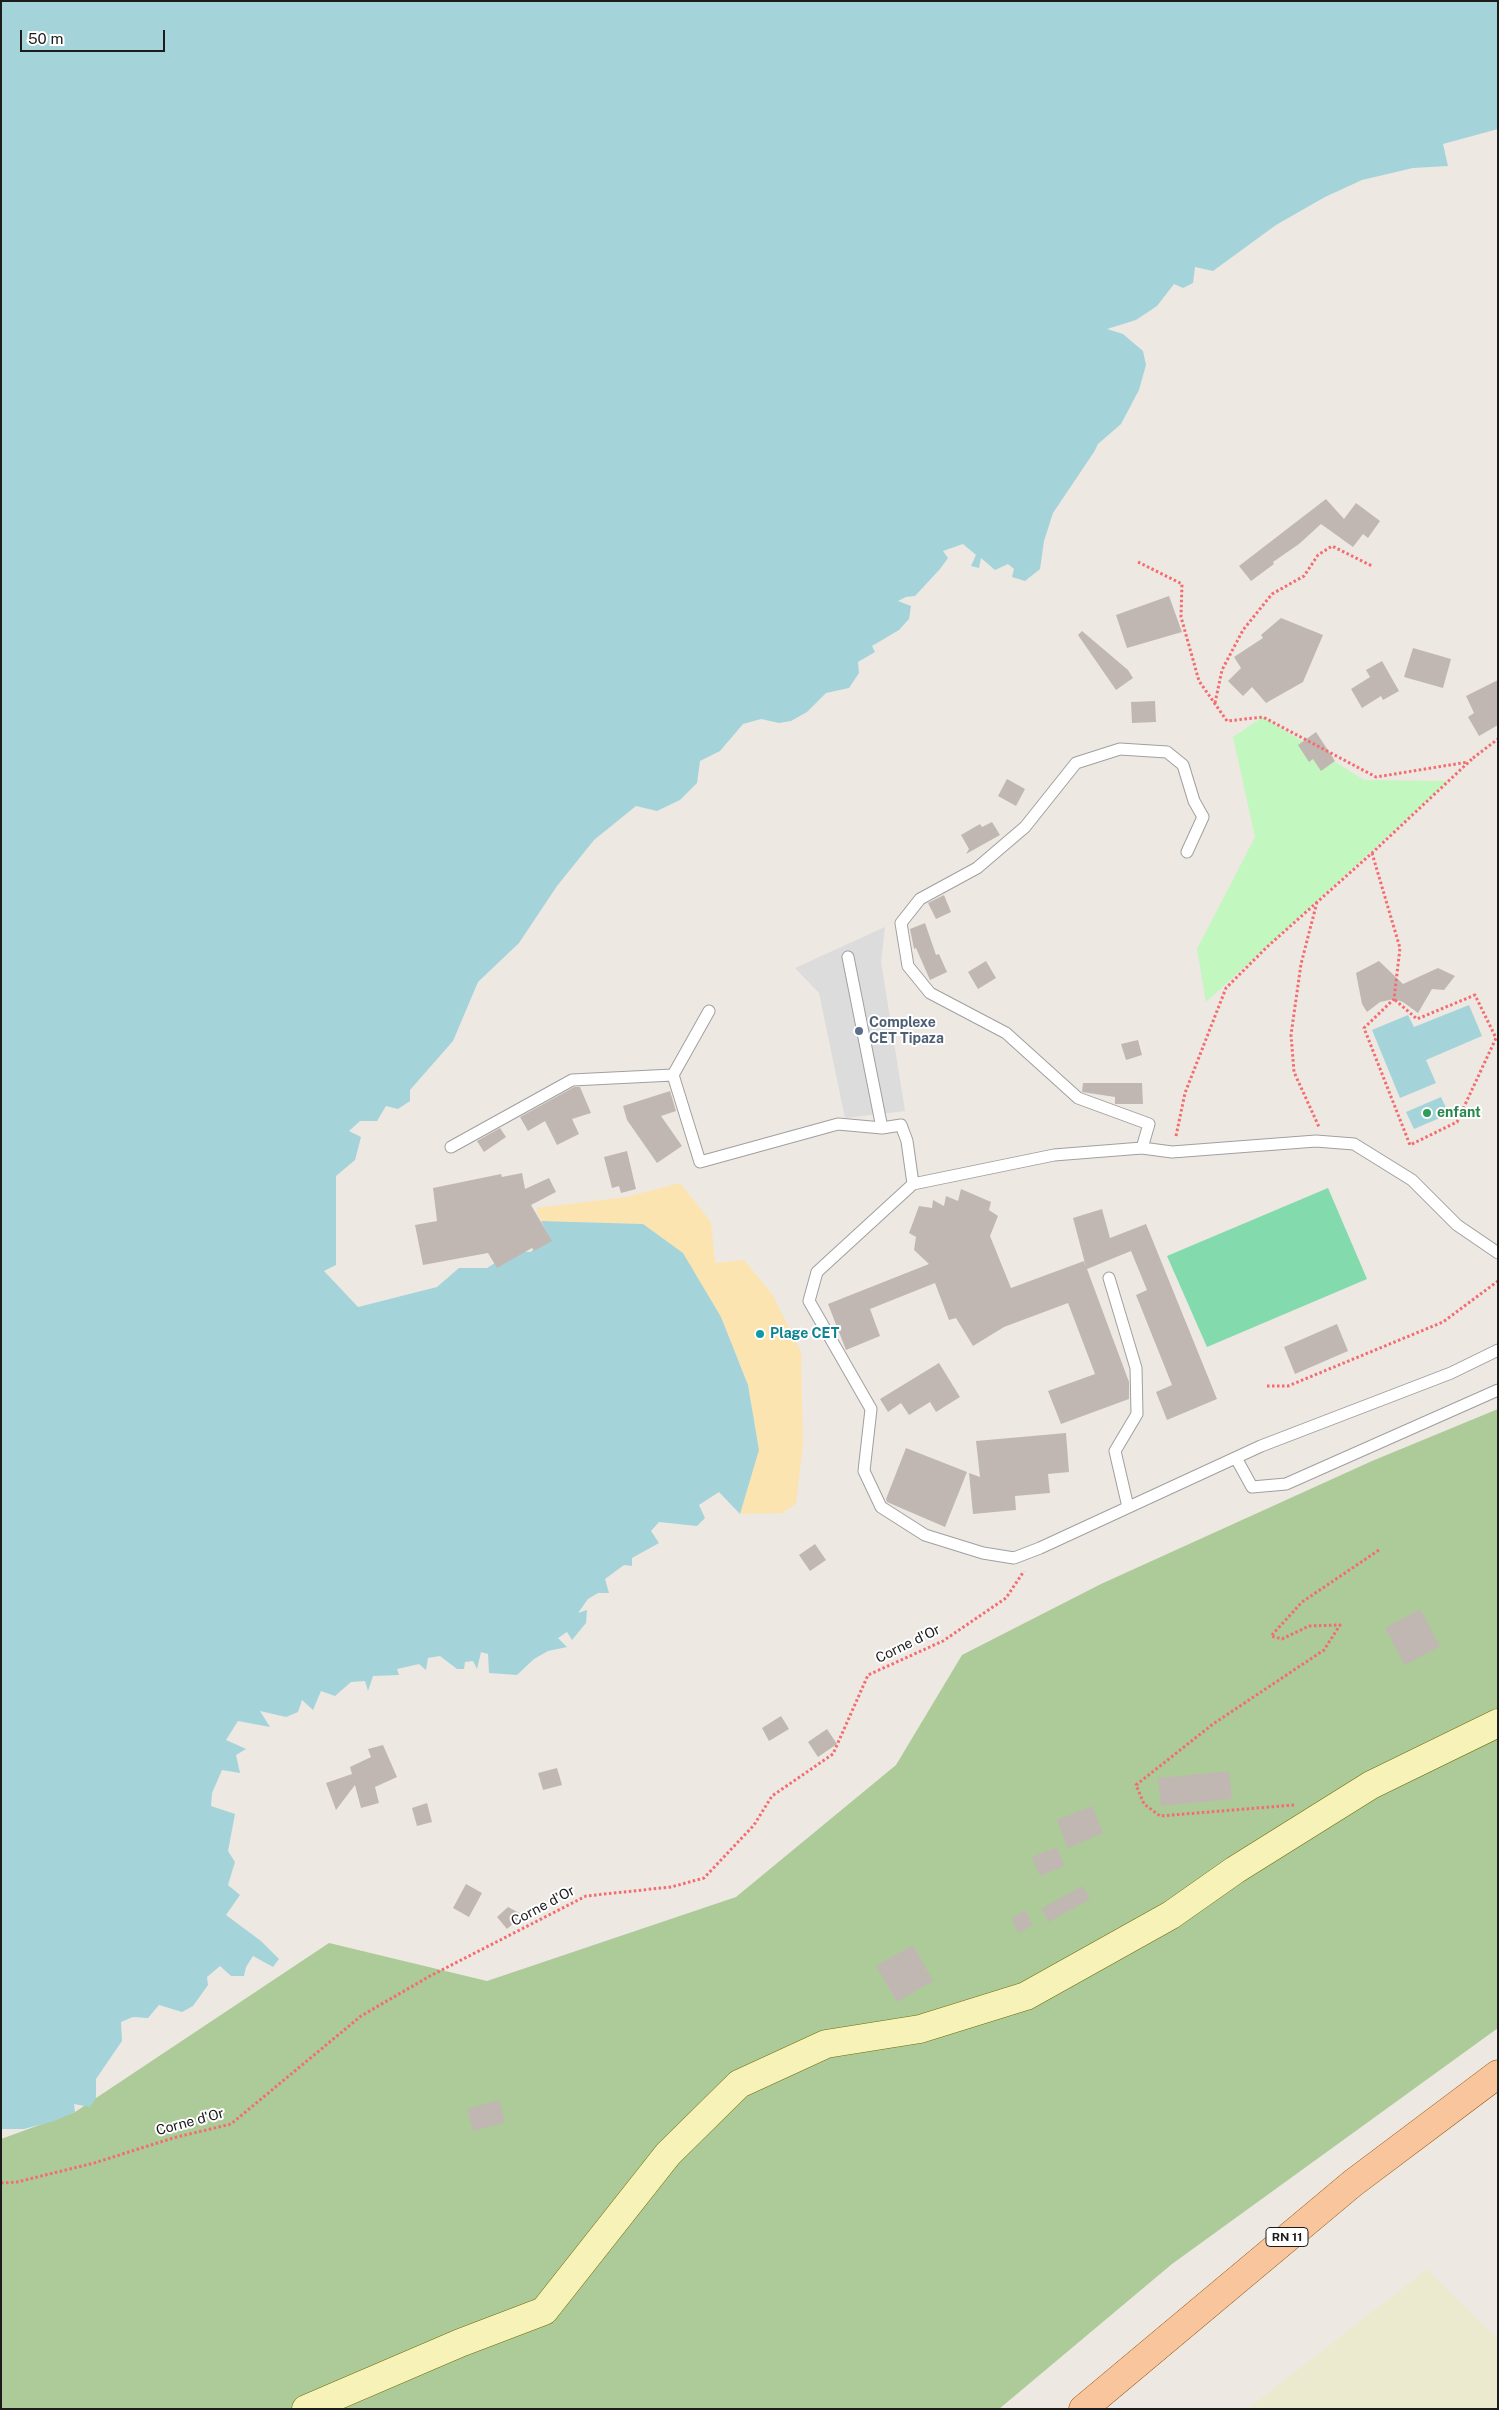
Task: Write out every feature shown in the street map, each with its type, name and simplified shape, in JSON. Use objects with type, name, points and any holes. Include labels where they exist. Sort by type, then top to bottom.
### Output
[{"type":"main road","name":"RN 11","points":[[1084,2409],[1353,2182],[1498,2074]]},
{"type":"street","points":[[306,2409],[460,2343],[544,2311],[668,2154],[739,2084],[826,2044],[920,2029],[1026,1996],[1172,1915],[1235,1870],[1371,1785],[1498,1723]]},
{"type":"lane","points":[[1142,1148],[1149,1124],[1078,1098],[1006,1033],[930,993],[908,966],[901,923],[920,900],[977,868],[1025,827],[1076,763],[1120,748],[1167,752],[1183,765],[1194,801],[1203,817],[1187,852]]},
{"type":"lane","points":[[848,958],[882,1128]]},
{"type":"lane","points":[[709,1011],[673,1075],[700,1162],[838,1124],[882,1128],[902,1125],[907,1140],[913,1184]]},
{"type":"lane","points":[[451,1147],[572,1080],[673,1075]]},
{"type":"lane","points":[[1498,1253],[1457,1225],[1412,1180],[1354,1144],[1325,1142],[1172,1152],[1142,1148],[1054,1155],[913,1184],[817,1272],[809,1301],[871,1409],[864,1471],[881,1507],[925,1535],[983,1553],[1014,1558],[1040,1548],[1236,1458],[1451,1373],[1498,1350]]},
{"type":"lane","points":[[1109,1278],[1136,1368],[1137,1414],[1115,1450],[1128,1507]]},
{"type":"lane","points":[[1236,1458],[1252,1487],[1286,1484],[1498,1390]]},
{"type":"path","points":[[1215,703],[1222,670],[1243,630],[1272,594],[1304,576],[1318,555],[1332,546],[1372,566]]},
{"type":"path","points":[[1138,562],[1182,584],[1181,617],[1199,681],[1227,721],[1263,717],[1376,777],[1469,762],[1498,739]]},
{"type":"path","points":[[1172,1152],[1185,1093],[1226,988],[1266,947],[1372,853],[1473,758]]},
{"type":"path","points":[[1372,853],[1400,948],[1394,999],[1364,1028],[1410,1144],[1457,1122],[1496,1038],[1475,995],[1417,1019],[1394,999]]},
{"type":"path","points":[[1317,902],[1301,964],[1291,1035],[1294,1072],[1325,1142]]},
{"type":"path","points":[[1267,1386],[1288,1386],[1443,1322],[1498,1281]]},
{"type":"path","name":"Corne d'Or","points":[[1,2183],[17,2182],[94,2163],[173,2138],[231,2124],[361,2016],[430,1976],[586,1896],[672,1887],[704,1878],[754,1825],[772,1796],[833,1754],[868,1675],[943,1641],[1006,1598],[1040,1548]]},
{"type":"path","points":[[1298,1804],[1160,1816],[1144,1804],[1136,1785],[1213,1724],[1324,1650],[1340,1625],[1309,1626],[1282,1639],[1271,1636],[1302,1602],[1379,1550]]},
{"type":"shaded area","name":"Complexe CET Tipaza","points":[[885,927],[881,962],[905,1111],[845,1118],[819,993],[795,968]]},
{"type":"shaded area","points":[[1427,2269],[1498,2339],[1498,2409],[1247,2409]]},
{"type":"green space","points":[[1263,717],[1364,780],[1448,781],[1206,1002],[1197,949],[1255,837],[1233,737]]},
{"type":"green space","points":[[1328,1188],[1367,1279],[1207,1347],[1167,1256]]},
{"type":"green space","points":[[1498,1409],[1498,2028],[1172,2264],[999,2409],[1,2409],[1,2139],[75,2112],[329,1943],[487,1981],[736,1897],[896,1765],[962,1655],[1101,1584],[1372,1461]]},
{"type":"sand","name":"Plage CET","points":[[680,1183],[711,1222],[715,1263],[744,1260],[772,1294],[801,1352],[803,1444],[796,1504],[782,1513],[740,1514],[759,1450],[748,1385],[721,1317],[643,1224],[541,1221],[536,1208],[626,1197]]},
{"type":"water","points":[[1,1],[1498,1],[1498,129],[1443,144],[1448,166],[1413,168],[1362,180],[1325,197],[1276,225],[1213,271],[1195,267],[1193,283],[1183,288],[1174,284],[1157,306],[1136,320],[1107,329],[1123,334],[1143,351],[1146,365],[1139,390],[1121,424],[1098,444],[1053,513],[1044,541],[1040,569],[1025,581],[1012,577],[1014,569],[1008,564],[995,570],[981,558],[979,568],[971,566],[976,555],[963,544],[943,551],[948,558],[940,569],[915,596],[906,597],[898,601],[911,606],[909,619],[899,630],[872,646],[875,652],[858,662],[859,673],[849,688],[826,693],[807,712],[791,721],[779,723],[761,719],[743,724],[720,751],[700,761],[697,783],[680,800],[657,811],[636,806],[594,840],[557,886],[519,943],[478,982],[453,1041],[410,1090],[410,1101],[398,1109],[386,1106],[377,1121],[360,1121],[349,1131],[361,1137],[355,1160],[336,1176],[336,1265],[324,1271],[358,1307],[437,1287],[459,1268],[487,1268],[514,1251],[530,1252],[550,1239],[541,1221],[643,1224],[683,1253],[721,1317],[748,1385],[759,1450],[740,1514],[719,1492],[699,1505],[705,1518],[697,1526],[659,1522],[651,1531],[659,1543],[632,1558],[632,1566],[624,1565],[605,1579],[609,1593],[598,1593],[588,1599],[578,1613],[587,1610],[586,1623],[572,1640],[567,1632],[558,1638],[567,1647],[548,1651],[534,1659],[517,1675],[489,1673],[488,1654],[481,1652],[477,1669],[473,1661],[465,1662],[464,1669],[457,1669],[440,1656],[428,1658],[426,1670],[419,1664],[397,1669],[399,1675],[373,1676],[368,1691],[365,1681],[351,1682],[335,1696],[321,1691],[313,1710],[302,1700],[298,1712],[286,1717],[260,1711],[270,1727],[238,1721],[226,1740],[246,1749],[236,1755],[240,1773],[222,1770],[212,1793],[211,1806],[235,1814],[228,1851],[235,1862],[228,1885],[240,1895],[226,1915],[261,1941],[279,1959],[273,1967],[253,1956],[246,1967],[244,1976],[231,1976],[220,1966],[207,1977],[208,1985],[193,2006],[182,2012],[159,2005],[148,2018],[133,2017],[121,2022],[122,2041],[96,2079],[96,2098],[90,2107],[74,2104],[75,2112],[54,2121],[24,2129],[1,2129]]},
{"type":"water","points":[[1469,1005],[1482,1036],[1426,1060],[1436,1083],[1400,1098],[1372,1030],[1408,1015],[1414,1027]]},
{"type":"water","name":"enfant","points":[[1441,1097],[1449,1114],[1414,1129],[1406,1112]]},
{"type":"building","points":[[1326,499],[1344,519],[1356,503],[1380,521],[1368,538],[1363,534],[1353,547],[1321,524],[1299,544],[1273,562],[1274,564],[1251,581],[1239,566]]},
{"type":"building","points":[[1169,596],[1182,632],[1127,648],[1116,615]]},
{"type":"building","points":[[1281,618],[1323,635],[1303,682],[1266,703],[1252,687],[1243,696],[1228,681],[1241,668],[1234,657],[1263,638],[1261,635]]},
{"type":"building","points":[[1082,631],[1128,670],[1133,678],[1116,690],[1078,635]]},
{"type":"building","points":[[1413,648],[1451,659],[1443,688],[1404,677]]},
{"type":"building","points":[[1382,661],[1399,691],[1383,700],[1381,696],[1362,708],[1351,689],[1370,677],[1366,670]]},
{"type":"building","points":[[1498,680],[1498,725],[1479,736],[1468,717],[1474,713],[1466,696]]},
{"type":"building","points":[[1155,701],[1156,722],[1132,723],[1131,702]]},
{"type":"building","points":[[1316,732],[1335,761],[1321,771],[1313,759],[1309,762],[1298,745]]},
{"type":"building","points":[[1007,779],[1025,789],[1016,806],[998,796]]},
{"type":"building","points":[[992,822],[1000,835],[966,854],[969,849],[961,835],[980,824],[982,827]]},
{"type":"building","points":[[944,895],[951,912],[936,919],[928,903]]},
{"type":"building","points":[[925,923],[936,955],[939,954],[947,972],[930,980],[916,948],[914,949],[910,929]]},
{"type":"building","points":[[986,961],[996,978],[978,989],[968,972]]},
{"type":"building","points":[[1379,961],[1403,984],[1438,968],[1455,976],[1444,990],[1432,989],[1418,1013],[1403,1002],[1394,999],[1380,1002],[1367,1012],[1362,1004],[1356,973]]},
{"type":"building","points":[[1138,1040],[1142,1055],[1126,1060],[1121,1044]]},
{"type":"building","points":[[1083,1083],[1142,1083],[1143,1104],[1115,1104],[1115,1097],[1082,1092]]},
{"type":"building","points":[[574,1087],[580,1087],[591,1113],[572,1119],[579,1134],[557,1145],[545,1121],[528,1131],[520,1117]]},
{"type":"building","points":[[670,1091],[676,1111],[661,1116],[682,1146],[657,1163],[627,1120],[623,1106]]},
{"type":"building","points":[[500,1128],[506,1137],[484,1152],[477,1141]]},
{"type":"building","points":[[627,1151],[636,1189],[621,1193],[619,1186],[612,1188],[604,1157]]},
{"type":"building","points":[[522,1173],[525,1189],[549,1178],[556,1192],[531,1205],[552,1241],[534,1251],[532,1248],[497,1268],[488,1253],[423,1265],[415,1225],[437,1221],[433,1188],[501,1174],[502,1177]]},
{"type":"building","points":[[961,1189],[991,1202],[989,1210],[998,1216],[990,1236],[1011,1288],[1084,1261],[1086,1267],[1073,1218],[1102,1209],[1110,1238],[1146,1224],[1217,1399],[1167,1420],[1156,1392],[1172,1385],[1136,1295],[1147,1290],[1131,1251],[1087,1269],[1129,1382],[1129,1399],[1061,1424],[1048,1391],[1095,1374],[1068,1303],[1004,1327],[973,1346],[956,1318],[949,1320],[935,1283],[870,1309],[880,1336],[846,1350],[828,1304],[929,1264],[914,1250],[916,1237],[909,1233],[919,1206],[932,1208],[933,1200],[944,1206],[946,1196],[958,1201]]},
{"type":"building","points":[[1337,1324],[1348,1351],[1295,1374],[1284,1347]]},
{"type":"building","points":[[939,1363],[960,1397],[936,1412],[930,1402],[909,1415],[901,1403],[888,1412],[880,1399]]},
{"type":"building","points":[[1066,1433],[1069,1472],[1048,1474],[1050,1493],[1015,1496],[1016,1510],[973,1514],[969,1473],[980,1477],[976,1441]]},
{"type":"building","points":[[906,1448],[967,1472],[945,1527],[887,1502],[886,1499]]},
{"type":"building","points":[[815,1544],[826,1560],[810,1571],[799,1555]]},
{"type":"building","points":[[1420,1609],[1440,1646],[1405,1665],[1385,1628]]},
{"type":"building","points":[[781,1716],[789,1729],[769,1741],[762,1728]]},
{"type":"building","points":[[827,1729],[837,1744],[818,1757],[808,1742]]},
{"type":"building","points":[[383,1745],[397,1777],[375,1787],[379,1803],[361,1808],[355,1785],[336,1810],[326,1783],[352,1774],[350,1767],[371,1757],[368,1749]]},
{"type":"building","points":[[557,1768],[562,1785],[543,1790],[538,1773]]},
{"type":"building","points":[[1229,1771],[1232,1799],[1161,1806],[1158,1778]]},
{"type":"building","points":[[427,1803],[432,1822],[417,1826],[412,1808]]},
{"type":"building","points":[[1092,1806],[1103,1833],[1068,1848],[1057,1820]]},
{"type":"building","points":[[1057,1847],[1064,1866],[1040,1876],[1032,1857]]},
{"type":"building","points":[[466,1884],[482,1893],[469,1917],[453,1908]]},
{"type":"building","points":[[1082,1886],[1090,1899],[1049,1922],[1041,1909]]},
{"type":"building","points":[[508,1907],[523,1915],[507,1929],[497,1917]]},
{"type":"building","points":[[1025,1910],[1033,1925],[1019,1933],[1011,1919]]},
{"type":"building","points":[[913,1945],[933,1981],[897,2002],[876,1966]]},
{"type":"building","points":[[499,2100],[505,2122],[473,2131],[467,2109]]},
{"type":"place","name":"Complexe CET Tipaza","points":[[859,1031]]},
{"type":"place","name":"enfant","points":[[1427,1113]]},
{"type":"place","name":"Plage CET","points":[[760,1334]]}]
